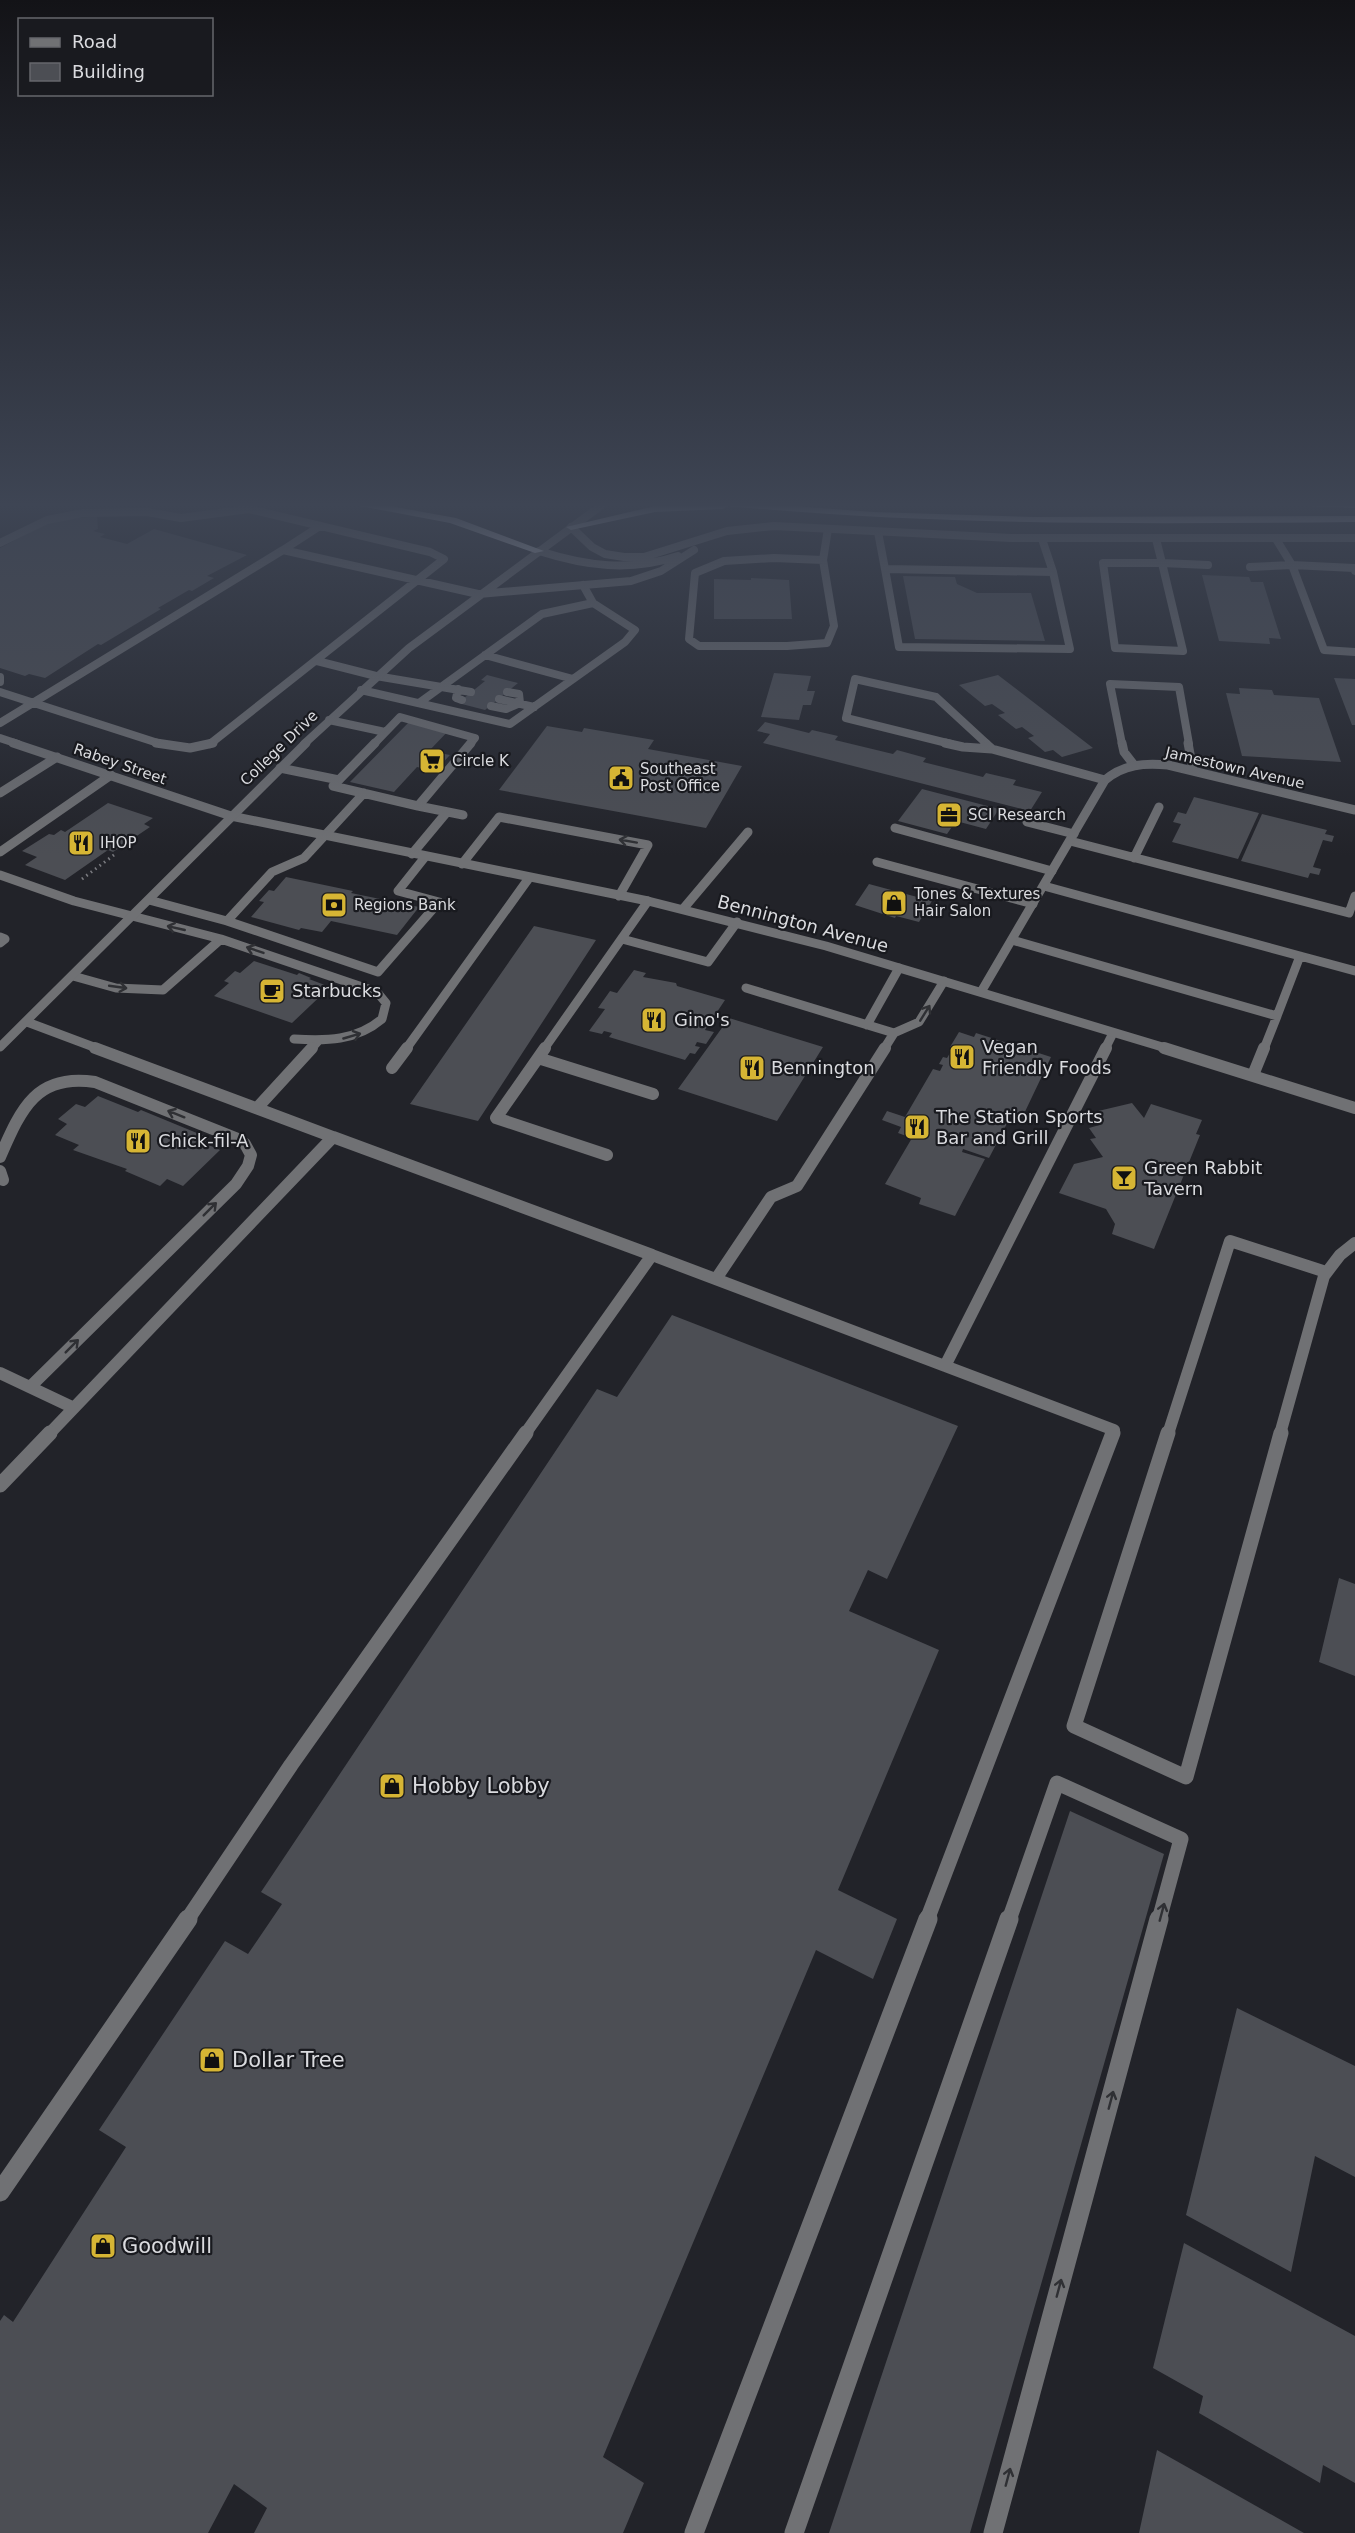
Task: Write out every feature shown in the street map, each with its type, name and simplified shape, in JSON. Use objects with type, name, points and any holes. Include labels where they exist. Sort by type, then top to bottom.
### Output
[{"type":"street","points":[[0,723],[168,620]]},
{"type":"street","points":[[0,692],[167,746],[191,749],[212,743],[367,620]]},
{"type":"street","name":"College Drive","points":[[0,1047],[329,720],[376,676],[445,620]]},
{"type":"street","points":[[418,703],[534,620]]},
{"type":"street","points":[[361,690],[510,724],[625,642],[635,630],[620,620]]},
{"type":"street","points":[[691,620],[689,639],[699,646],[787,646],[827,644],[834,626],[833,620]]},
{"type":"street","points":[[894,620],[898,647],[1070,649],[1064,620]]},
{"type":"street","points":[[1111,620],[1115,648],[1183,651],[1176,620]]},
{"type":"street","points":[[1313,620],[1324,650],[1355,652]]},
{"type":"street","points":[[486,655],[573,679]]},
{"type":"street","points":[[317,661],[376,676],[471,692]]},
{"type":"street","points":[[0,677],[0,682]]},
{"type":"street","points":[[981,992],[1106,780],[992,749],[963,747],[846,718],[855,679],[936,697],[992,749]]},
{"type":"street","points":[[1134,765],[1124,752],[1110,684],[1179,687],[1193,770]]},
{"type":"street","points":[[458,689],[478,685]]},
{"type":"street","points":[[458,689],[456,698],[462,700]]},
{"type":"street","points":[[507,692],[519,694],[520,703]]},
{"type":"street","points":[[499,699],[534,707]]},
{"type":"street","points":[[491,706],[506,709],[520,703]]},
{"type":"street","points":[[418,806],[475,738],[400,717],[333,786],[418,806],[463,815]]},
{"type":"street","points":[[329,720],[385,732]]},
{"type":"street","name":"Rabey Street","points":[[0,738],[231,816]]},
{"type":"street","points":[[0,793],[57,757]]},
{"type":"street","name":"Jamestown Avenue","points":[[1106,780],[1112,773],[1134,765],[1156,764],[1193,770],[1355,810]]},
{"type":"street","points":[[280,768],[339,780]]},
{"type":"street","points":[[0,852],[111,775]]},
{"type":"street","points":[[227,921],[272,872],[304,858],[363,793]]},
{"type":"street","points":[[1134,858],[1158,807]]},
{"type":"street","points":[[412,854],[447,812]]},
{"type":"street","name":"Bennington Avenue","points":[[231,816],[648,901],[737,922],[981,992],[1355,1108]]},
{"type":"street","points":[[462,864],[499,817],[648,844],[619,896]]},
{"type":"street","points":[[1027,822],[1134,858],[1349,913],[1355,896]]},
{"type":"street","points":[[895,828],[1052,871]]},
{"type":"street","points":[[683,909],[748,832]]},
{"type":"street","points":[[149,900],[227,921],[378,972],[439,902],[398,891],[425,857]]},
{"type":"street","points":[[877,861],[1033,904]]},
{"type":"street","points":[[0,875],[74,901],[132,918],[221,939],[383,996],[386,1003],[385,1012],[376,1025],[362,1033],[341,1039],[294,1039]]},
{"type":"street","points":[[392,1068],[529,878]]},
{"type":"street","points":[[1044,886],[1355,971]]},
{"type":"street","points":[[607,1155],[496,1118],[648,901]]},
{"type":"street","points":[[622,939],[708,962],[737,922]]},
{"type":"street","points":[[0,937],[5,939],[0,943]]},
{"type":"street","points":[[73,976],[116,987],[164,990],[221,939]]},
{"type":"street","points":[[1012,940],[1276,1016]]},
{"type":"street","points":[[1252,1075],[1300,956]]},
{"type":"street","points":[[867,1025],[899,968]]},
{"type":"street","points":[[716,1279],[771,1197],[797,1186],[894,1033],[919,1022],[944,981]]},
{"type":"street","points":[[746,988],[894,1033]]},
{"type":"street","points":[[27,1022],[1114,1430],[694,2533]]},
{"type":"street","points":[[945,1366],[1113,1033]]},
{"type":"street","points":[[256,1108],[319,1040]]},
{"type":"street","points":[[538,1058],[653,1094]]},
{"type":"street","points":[[0,1157],[14,1123],[25,1106],[54,1083],[74,1078],[95,1082],[238,1139],[247,1144],[251,1158],[247,1171],[236,1184],[30,1387]]},
{"type":"street","points":[[3,1477],[74,1408],[333,1137]]},
{"type":"street","points":[[1326,1272],[1230,1241],[1074,1726],[1186,1777],[1324,1276],[1340,1255],[1355,1243]]},
{"type":"street","points":[[0,2192],[291,1765],[652,1255]]},
{"type":"street","points":[[0,1373],[74,1408]]},
{"type":"street","points":[[794,2533],[1057,1783],[1181,1839],[993,2533]]},
{"type":"path","points":[[79,881],[114,855]]},
{"type":"building","points":[[0,620],[142,620],[101,645],[98,644],[45,678],[29,674],[25,676],[0,668]]},
{"type":"building","points":[[911,620],[1039,620],[1045,641],[915,639]]},
{"type":"building","points":[[1214,620],[1275,620],[1281,639],[1269,638],[1270,644],[1219,641]]},
{"type":"building","points":[[774,673],[811,676],[807,691],[815,691],[811,705],[803,705],[799,720],[761,717]]},
{"type":"building","points":[[487,675],[518,683],[485,710],[458,703],[485,681],[481,680]]},
{"type":"building","points":[[998,675],[1093,748],[1062,757],[1053,750],[1045,752],[1028,738],[1034,736],[1022,727],[1016,729],[998,715],[1005,713],[992,704],[985,706],[959,685]]},
{"type":"building","points":[[1334,678],[1355,679],[1355,725],[1352,725]]},
{"type":"building","points":[[1239,688],[1272,690],[1274,695],[1319,698],[1341,762],[1242,756],[1226,693],[1240,694]]},
{"type":"building","name":"Circle K","points":[[411,720],[451,728],[429,751],[450,755],[435,771],[417,767],[394,792],[350,782]]},
{"type":"building","points":[[765,722],[809,733],[812,730],[838,736],[835,740],[893,754],[897,750],[926,758],[923,762],[983,777],[986,773],[1016,780],[1013,785],[1042,792],[1030,811],[763,743],[770,734],[757,731]]},
{"type":"building","name":"Southeast Post Office","points":[[547,726],[582,732],[584,728],[654,740],[648,749],[742,766],[706,828],[499,790]]},
{"type":"building","name":"SCI Research","points":[[922,789],[999,809],[986,829],[956,821],[947,834],[898,821]]},
{"type":"building","points":[[1194,797],[1259,813],[1238,859],[1172,842],[1181,824],[1173,822],[1178,812],[1186,814]]},
{"type":"building","name":"IHOP","points":[[108,803],[153,818],[144,824],[150,827],[113,852],[108,850],[65,880],[25,865],[37,857],[22,851],[49,834],[54,835],[61,830],[65,832]]},
{"type":"building","points":[[1262,814],[1327,830],[1325,834],[1334,836],[1332,842],[1323,840],[1313,867],[1321,869],[1319,875],[1310,873],[1308,878],[1241,861]]},
{"type":"building","name":"Regions Bank","points":[[286,877],[419,907],[397,935],[331,921],[322,932],[301,928],[299,930],[251,917],[264,902],[259,901],[269,890],[274,891]]},
{"type":"building","name":"Tones & Textures Hair Salon","points":[[869,884],[932,901],[919,922],[896,916],[895,918],[855,905]]},
{"type":"building","points":[[534,926],[596,940],[478,1121],[410,1104]]},
{"type":"building","name":"Starbucks","points":[[254,961],[297,975],[299,973],[330,987],[292,1023],[214,996],[229,983],[224,981],[235,971],[240,973]]},
{"type":"building","name":"Gino's","points":[[634,970],[646,973],[643,977],[676,983],[677,986],[725,1000],[705,1030],[714,1032],[706,1044],[697,1042],[695,1046],[700,1047],[695,1054],[690,1053],[685,1060],[609,1037],[612,1033],[604,1031],[602,1034],[589,1031],[605,1009],[598,1008],[610,991],[617,993]]},
{"type":"building","name":"Bennington","points":[[729,1018],[823,1047],[777,1121],[678,1089]]},
{"type":"building","points":[[959,1032],[974,1037],[976,1033],[1051,1057],[1022,1118],[1012,1114],[989,1158],[963,1149],[962,1152],[985,1159],[955,1216],[919,1204],[921,1198],[885,1184],[912,1138],[898,1133],[901,1127],[882,1120],[887,1111],[905,1117],[933,1069],[940,1071],[943,1065],[939,1064],[943,1057],[947,1058],[953,1048],[950,1047]]},
{"type":"building","name":"Chick-fil-A","points":[[98,1096],[138,1112],[141,1110],[209,1138],[204,1143],[220,1150],[183,1186],[167,1179],[160,1186],[125,1171],[127,1169],[73,1150],[79,1145],[55,1135],[67,1124],[58,1119],[76,1104],[85,1107]]},
{"type":"building","name":"Green Rabbit Tavern","points":[[1132,1103],[1144,1118],[1151,1104],[1202,1120],[1196,1134],[1200,1135],[1154,1249],[1112,1234],[1115,1224],[1106,1209],[1059,1193],[1074,1164],[1103,1157],[1090,1139],[1096,1138],[1089,1128],[1103,1124],[1094,1112]]},
{"type":"building","points":[[672,1315],[958,1426],[887,1579],[868,1570],[849,1611],[939,1650],[838,1890],[897,1919],[873,1979],[816,1950],[603,2457],[644,2483],[623,2533],[254,2533],[267,2508],[234,2484],[208,2533],[0,2533],[0,2321],[4,2315],[13,2322],[126,2147],[99,2130],[225,1941],[248,1954],[282,1904],[261,1892],[597,1389],[617,1397]]},
{"type":"building","points":[[1339,1578],[1355,1584],[1355,1676],[1319,1662]]},
{"type":"building","points":[[1070,1811],[1164,1854],[970,2533],[829,2533]]},
{"type":"building","points":[[1237,2008],[1355,2066],[1355,2177],[1315,2156],[1291,2272],[1186,2215]]},
{"type":"building","points":[[1184,2243],[1355,2336],[1355,2483],[1323,2465],[1320,2483],[1199,2413],[1203,2396],[1153,2368]]},
{"type":"building","points":[[1157,2450],[1304,2533],[1139,2533]]},
{"type":"place","name":"Circle K","points":[[432,761]]},
{"type":"place","name":"Southeast Post Office","points":[[621,778]]},
{"type":"place","name":"SCI Research","points":[[949,815]]},
{"type":"place","name":"IHOP","points":[[81,843]]},
{"type":"place","name":"Tones & Textures Hair Salon","points":[[894,903]]},
{"type":"place","name":"Regions Bank","points":[[334,905]]},
{"type":"place","name":"Starbucks","points":[[272,991]]},
{"type":"place","name":"Gino's","points":[[654,1020]]},
{"type":"place","name":"Vegan Friendly Foods","points":[[962,1057]]},
{"type":"place","name":"Bennington","points":[[752,1068]]},
{"type":"place","name":"The Station Sports Bar and Grill","points":[[917,1127]]},
{"type":"place","name":"Chick-fil-A","points":[[138,1141]]},
{"type":"place","name":"Green Rabbit Tavern","points":[[1124,1178]]},
{"type":"place","name":"Hobby Lobby","points":[[392,1786]]},
{"type":"place","name":"Dollar Tree","points":[[212,2060]]},
{"type":"place","name":"Goodwill","points":[[103,2246]]}]
